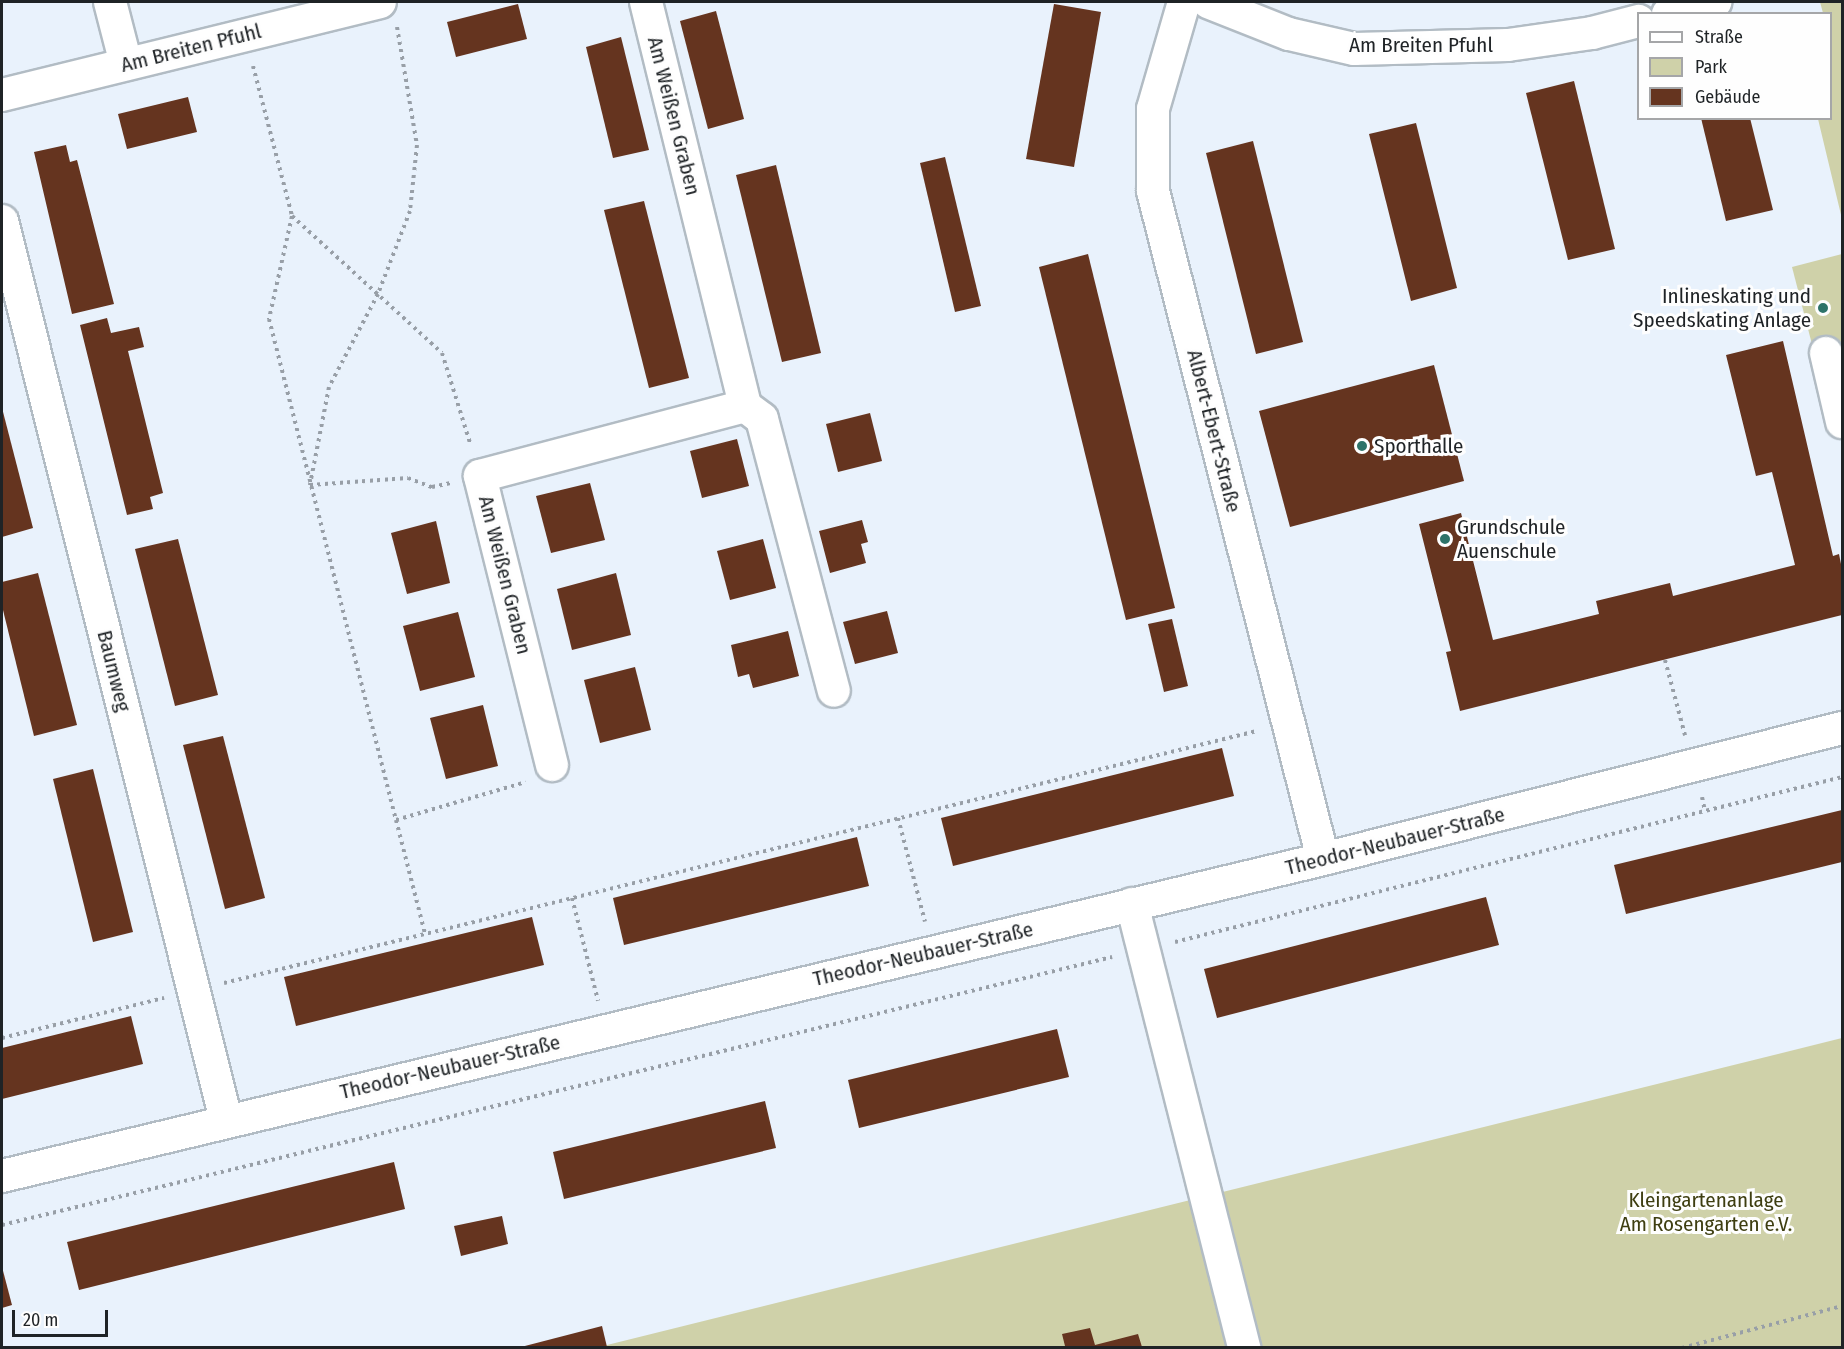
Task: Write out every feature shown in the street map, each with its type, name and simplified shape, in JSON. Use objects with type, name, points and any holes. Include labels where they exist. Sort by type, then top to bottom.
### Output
[{"type":"street","points":[[110,2],[126,64]]},
{"type":"street","name":"Am Weißen Graben","points":[[646,2],[745,406],[762,419],[834,691]]},
{"type":"street","name":"Albert-Ebert-Straße","points":[[1184,2],[1153,109],[1153,191],[1323,859]]},
{"type":"street","name":"Am Breiten Pfuhl","points":[[1208,2],[1289,34],[1354,49],[1508,45],[1592,33],[1637,21]]},
{"type":"street","points":[[1676,12],[1715,2]]},
{"type":"street","name":"Am Breiten Pfuhl","points":[[2,95],[245,35],[388,12]]},
{"type":"street","name":"Baumweg","points":[[2,221],[225,1120]]},
{"type":"street","points":[[1826,353],[1842,422]]},
{"type":"street","name":"Am Weißen Graben","points":[[552,765],[480,476],[745,406]]},
{"type":"street","name":"Theodor-Neubauer-Straße","points":[[2,1176],[225,1120],[1323,859],[1842,729]]},
{"type":"street","points":[[1132,904],[1244,1347]]},
{"type":"path","points":[[310,484],[329,387],[378,294],[410,211],[417,145],[388,12]]},
{"type":"path","points":[[245,35],[292,216],[269,319],[425,934]]},
{"type":"path","points":[[292,216],[442,353],[480,476],[432,487],[408,478],[310,484]]},
{"type":"path","points":[[2,1038],[1288,723]]},
{"type":"path","points":[[396,820],[529,781],[552,765]]},
{"type":"path","points":[[2,1225],[459,1117],[939,996],[1145,950],[1842,777]]},
{"type":"path","points":[[898,819],[932,952]]},
{"type":"path","points":[[572,898],[598,1001]]},
{"type":"path","points":[[1682,1347],[1842,1306]]},
{"type":"green space","points":[[1820,2],[1842,2],[1842,219],[1818,120],[1832,120],[1832,12],[1823,12]]},
{"type":"green space","name":"Inlineskating und Speedskating Anlage","points":[[1842,254],[1842,349],[1815,356],[1792,267]]},
{"type":"green space","name":"Kleingartenanlage Am Rosengarten e.V.","points":[[1842,1038],[1842,1347],[599,1347]]},
{"type":"building","points":[[518,4],[527,39],[456,57],[447,22]]},
{"type":"building","points":[[1054,4],[1101,12],[1074,167],[1026,159]]},
{"type":"building","points":[[716,11],[744,119],[708,129],[680,21]]},
{"type":"building","points":[[621,37],[649,150],[613,158],[586,47]]},
{"type":"building","points":[[1574,81],[1615,249],[1568,260],[1526,93]]},
{"type":"building","points":[[188,97],[197,132],[127,149],[118,114]]},
{"type":"building","points":[[1701,120],[1750,120],[1773,210],[1726,221]]},
{"type":"building","points":[[1416,123],[1457,288],[1411,301],[1369,134]]},
{"type":"building","points":[[1253,141],[1303,342],[1256,354],[1206,153]]},
{"type":"building","points":[[66,145],[70,162],[77,160],[114,304],[72,314],[34,152]]},
{"type":"building","points":[[945,157],[981,306],[955,312],[920,163]]},
{"type":"building","points":[[776,165],[821,353],[782,362],[736,175]]},
{"type":"building","points":[[644,201],[689,378],[649,388],[604,210]]},
{"type":"building","points":[[1088,254],[1175,608],[1126,620],[1039,267]]},
{"type":"building","points":[[107,318],[111,333],[139,327],[144,347],[128,351],[163,493],[150,497],[153,509],[127,515],[80,325]]},
{"type":"building","name":"Grundschule Auenschule","points":[[1783,341],[1833,556],[1839,554],[1842,569],[1842,615],[1460,711],[1446,652],[1451,651],[1419,524],[1461,513],[1493,640],[1599,614],[1596,601],[1670,583],[1673,596],[1795,565],[1772,472],[1756,476],[1726,355]]},
{"type":"building","name":"Sporthalle","points":[[1434,365],[1464,481],[1290,527],[1259,411]]},
{"type":"building","points":[[2,408],[33,528],[2,537]]},
{"type":"building","points":[[870,413],[882,461],[838,472],[826,424]]},
{"type":"building","points":[[737,439],[749,486],[702,498],[690,451]]},
{"type":"building","points":[[590,483],[605,540],[551,553],[536,496]]},
{"type":"building","points":[[862,520],[868,542],[861,544],[866,563],[830,573],[819,531]]},
{"type":"building","points":[[436,521],[450,583],[407,594],[391,533]]},
{"type":"building","points":[[178,539],[218,695],[175,706],[135,549]]},
{"type":"building","points":[[763,539],[776,588],[730,600],[717,551]]},
{"type":"building","points":[[38,573],[77,725],[34,736],[2,606],[2,582]]},
{"type":"building","points":[[616,573],[631,635],[572,650],[557,589]]},
{"type":"building","points":[[887,611],[898,653],[855,664],[843,622]]},
{"type":"building","points":[[458,612],[475,677],[420,691],[403,626]]},
{"type":"building","points":[[1172,619],[1188,686],[1164,692],[1148,624]]},
{"type":"building","points":[[788,631],[799,676],[753,688],[749,674],[738,677],[731,645]]},
{"type":"building","points":[[635,667],[651,730],[600,743],[584,680]]},
{"type":"building","points":[[483,705],[498,766],[446,779],[430,718]]},
{"type":"building","points":[[223,736],[265,898],[225,909],[183,745]]},
{"type":"building","points":[[1222,748],[1234,796],[953,866],[941,818]]},
{"type":"building","points":[[93,769],[133,932],[93,942],[53,779]]},
{"type":"building","points":[[1842,810],[1842,862],[1626,914],[1614,865]]},
{"type":"building","points":[[857,837],[869,886],[624,945],[613,898]]},
{"type":"building","points":[[1486,897],[1499,945],[1217,1018],[1204,969]]},
{"type":"building","points":[[532,917],[544,965],[296,1026],[284,977]]},
{"type":"building","points":[[131,1016],[143,1064],[2,1099],[2,1048]]},
{"type":"building","points":[[1057,1029],[1069,1077],[859,1128],[848,1080]]},
{"type":"building","points":[[765,1101],[776,1148],[564,1199],[553,1152]]},
{"type":"building","points":[[394,1162],[405,1209],[79,1290],[67,1242]]},
{"type":"building","points":[[502,1216],[508,1244],[461,1256],[454,1226]]},
{"type":"building","points":[[2,1267],[12,1305],[2,1308]]},
{"type":"building","points":[[602,1326],[607,1347],[521,1347]]},
{"type":"building","points":[[1090,1328],[1095,1345],[1138,1334],[1142,1347],[1061,1347],[1065,1346],[1062,1334]]},
{"type":"place","name":"Inlineskating und Speedskating Anlage","points":[[1823,308]]},
{"type":"place","name":"Sporthalle","points":[[1362,446]]},
{"type":"place","name":"Grundschule Auenschule","points":[[1445,539]]}]
